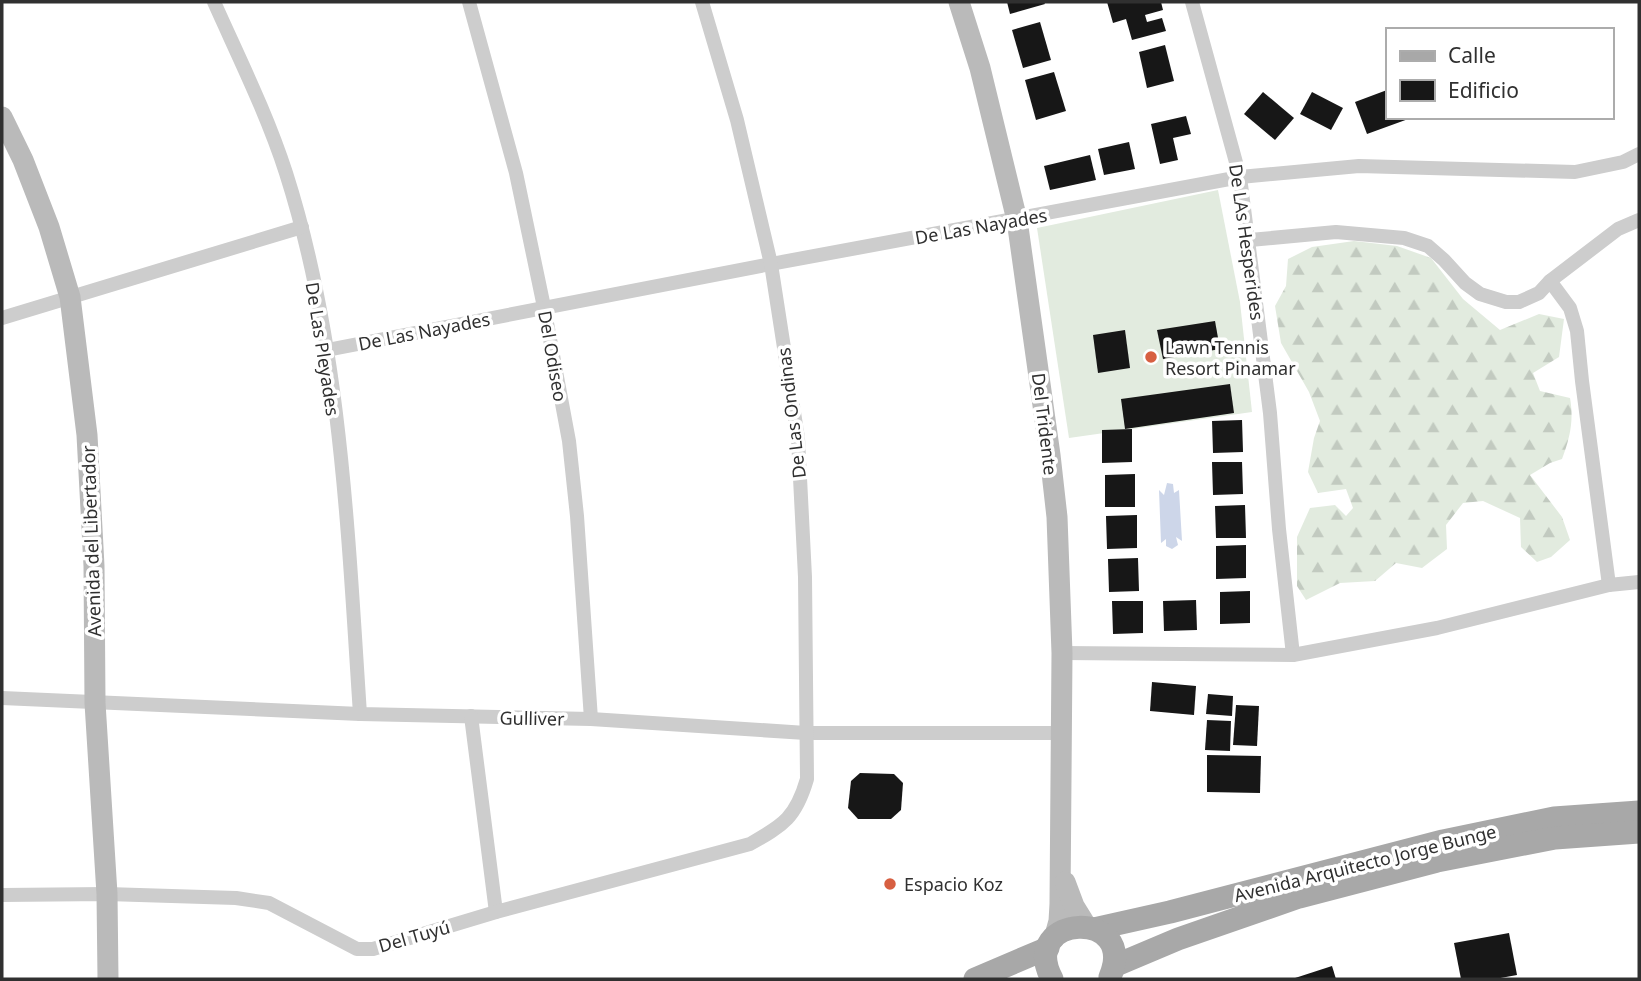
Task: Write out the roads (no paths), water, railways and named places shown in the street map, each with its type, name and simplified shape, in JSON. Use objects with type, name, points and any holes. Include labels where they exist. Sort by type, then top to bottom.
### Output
[{"type":"main road","name":"Del Tridente","points":[[958,2],[980,68],[1017,220],[1057,517],[1062,653],[1060,904],[1059,921],[1051,944]]},
{"type":"main road","name":"Avenida del Libertador","points":[[2,117],[23,160],[45,216],[70,297],[87,435],[94,566],[95,703],[107,894],[108,979]]},
{"type":"main road","name":"Avenida Arquitecto Jorge Bunge","points":[[1051,944],[1069,928],[1090,928],[1170,912],[1443,841],[1554,818],[1639,812]]},
{"type":"main road","name":"Avenida Arquitecto Jorge Bunge","points":[[1111,973],[1178,939],[1299,897],[1437,861],[1555,838],[1639,832]]},
{"type":"main road","name":"Del Tridente","points":[[1060,856],[1066,887],[1074,906],[1090,928]]},
{"type":"main road","points":[[1090,928],[1103,935],[1110,944],[1114,954],[1111,973]]},
{"type":"main road","points":[[975,979],[1051,944]]},
{"type":"main road","points":[[1051,944],[1047,969],[1052,979]]},
{"type":"street","name":"De Las Pleyades","points":[[214,2],[269,122],[302,227],[327,350],[348,533],[359,714]]},
{"type":"street","name":"Del Odiseo","points":[[469,2],[516,173],[569,441],[578,516],[591,719]]},
{"type":"street","name":"De Las Ondinas","points":[[702,2],[737,120],[771,264],[798,438],[805,578],[807,779],[801,801],[781,827]]},
{"type":"street","name":"De LAs Hesperides","points":[[1192,2],[1240,177],[1250,240],[1293,655]]},
{"type":"street","name":"De Las Nayades","points":[[327,350],[1240,177],[1359,166],[1575,172],[1623,162],[1639,154]]},
{"type":"street","points":[[1250,240],[1336,232],[1404,238],[1428,246],[1480,294],[1506,302],[1520,302],[1539,293],[1550,281],[1618,229],[1639,220]]},
{"type":"street","points":[[2,318],[302,227]]},
{"type":"street","points":[[1550,281],[1570,308],[1577,331],[1609,585]]},
{"type":"street","points":[[1062,653],[1262,657],[1293,655],[1437,628],[1609,585],[1639,582]]},
{"type":"street","name":"Gulliver","points":[[2,698],[359,714],[591,719],[806,733],[1061,733]]},
{"type":"street","points":[[471,716],[496,912]]},
{"type":"street","name":"Del Tuyú","points":[[2,895],[107,894],[236,898],[269,903],[357,948],[373,949],[496,912],[750,844],[781,827]]},
{"type":"water","points":[[1167,483],[1173,484],[1174,493],[1179,490],[1182,541],[1176,537],[1178,545],[1172,549],[1166,546],[1166,539],[1161,543],[1159,490],[1164,495]]},
{"type":"place","name":"Lawn Tennis Resort Pinamar","points":[[1151,357]]},
{"type":"place","name":"Espacio Koz","points":[[890,884]]}]
